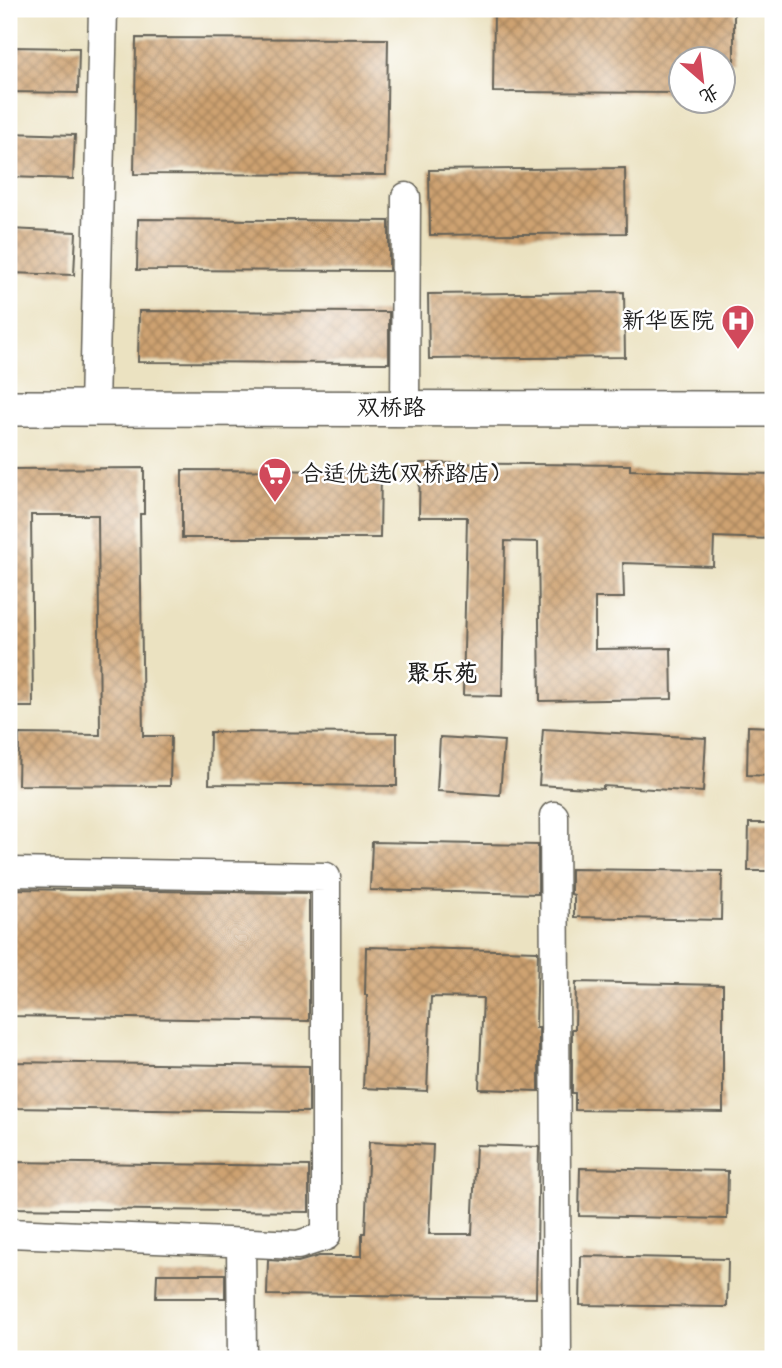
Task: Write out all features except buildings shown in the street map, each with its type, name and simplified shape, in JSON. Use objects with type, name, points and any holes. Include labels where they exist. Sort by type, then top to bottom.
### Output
[{"type":"main road","name":"双桥路","points":[[9,408],[773,409]]},
{"type":"main road","name":"双桥路","points":[[9,429],[773,429]]},
{"type":"street","points":[[94,408],[103,9]]},
{"type":"street","points":[[405,408],[406,197]]},
{"type":"street","points":[[554,816],[557,1359]]},
{"type":"street","points":[[9,872],[326,877],[326,1236],[298,1245],[9,1233]]},
{"type":"street","points":[[241,1243],[242,1359]]},
{"type":"place","name":"新华医院","points":[[738,351]]},
{"type":"place","name":"合适优选(双桥路店)","points":[[275,504]]},
{"type":"district","name":"聚乐苑","points":[[442,674]]}]
